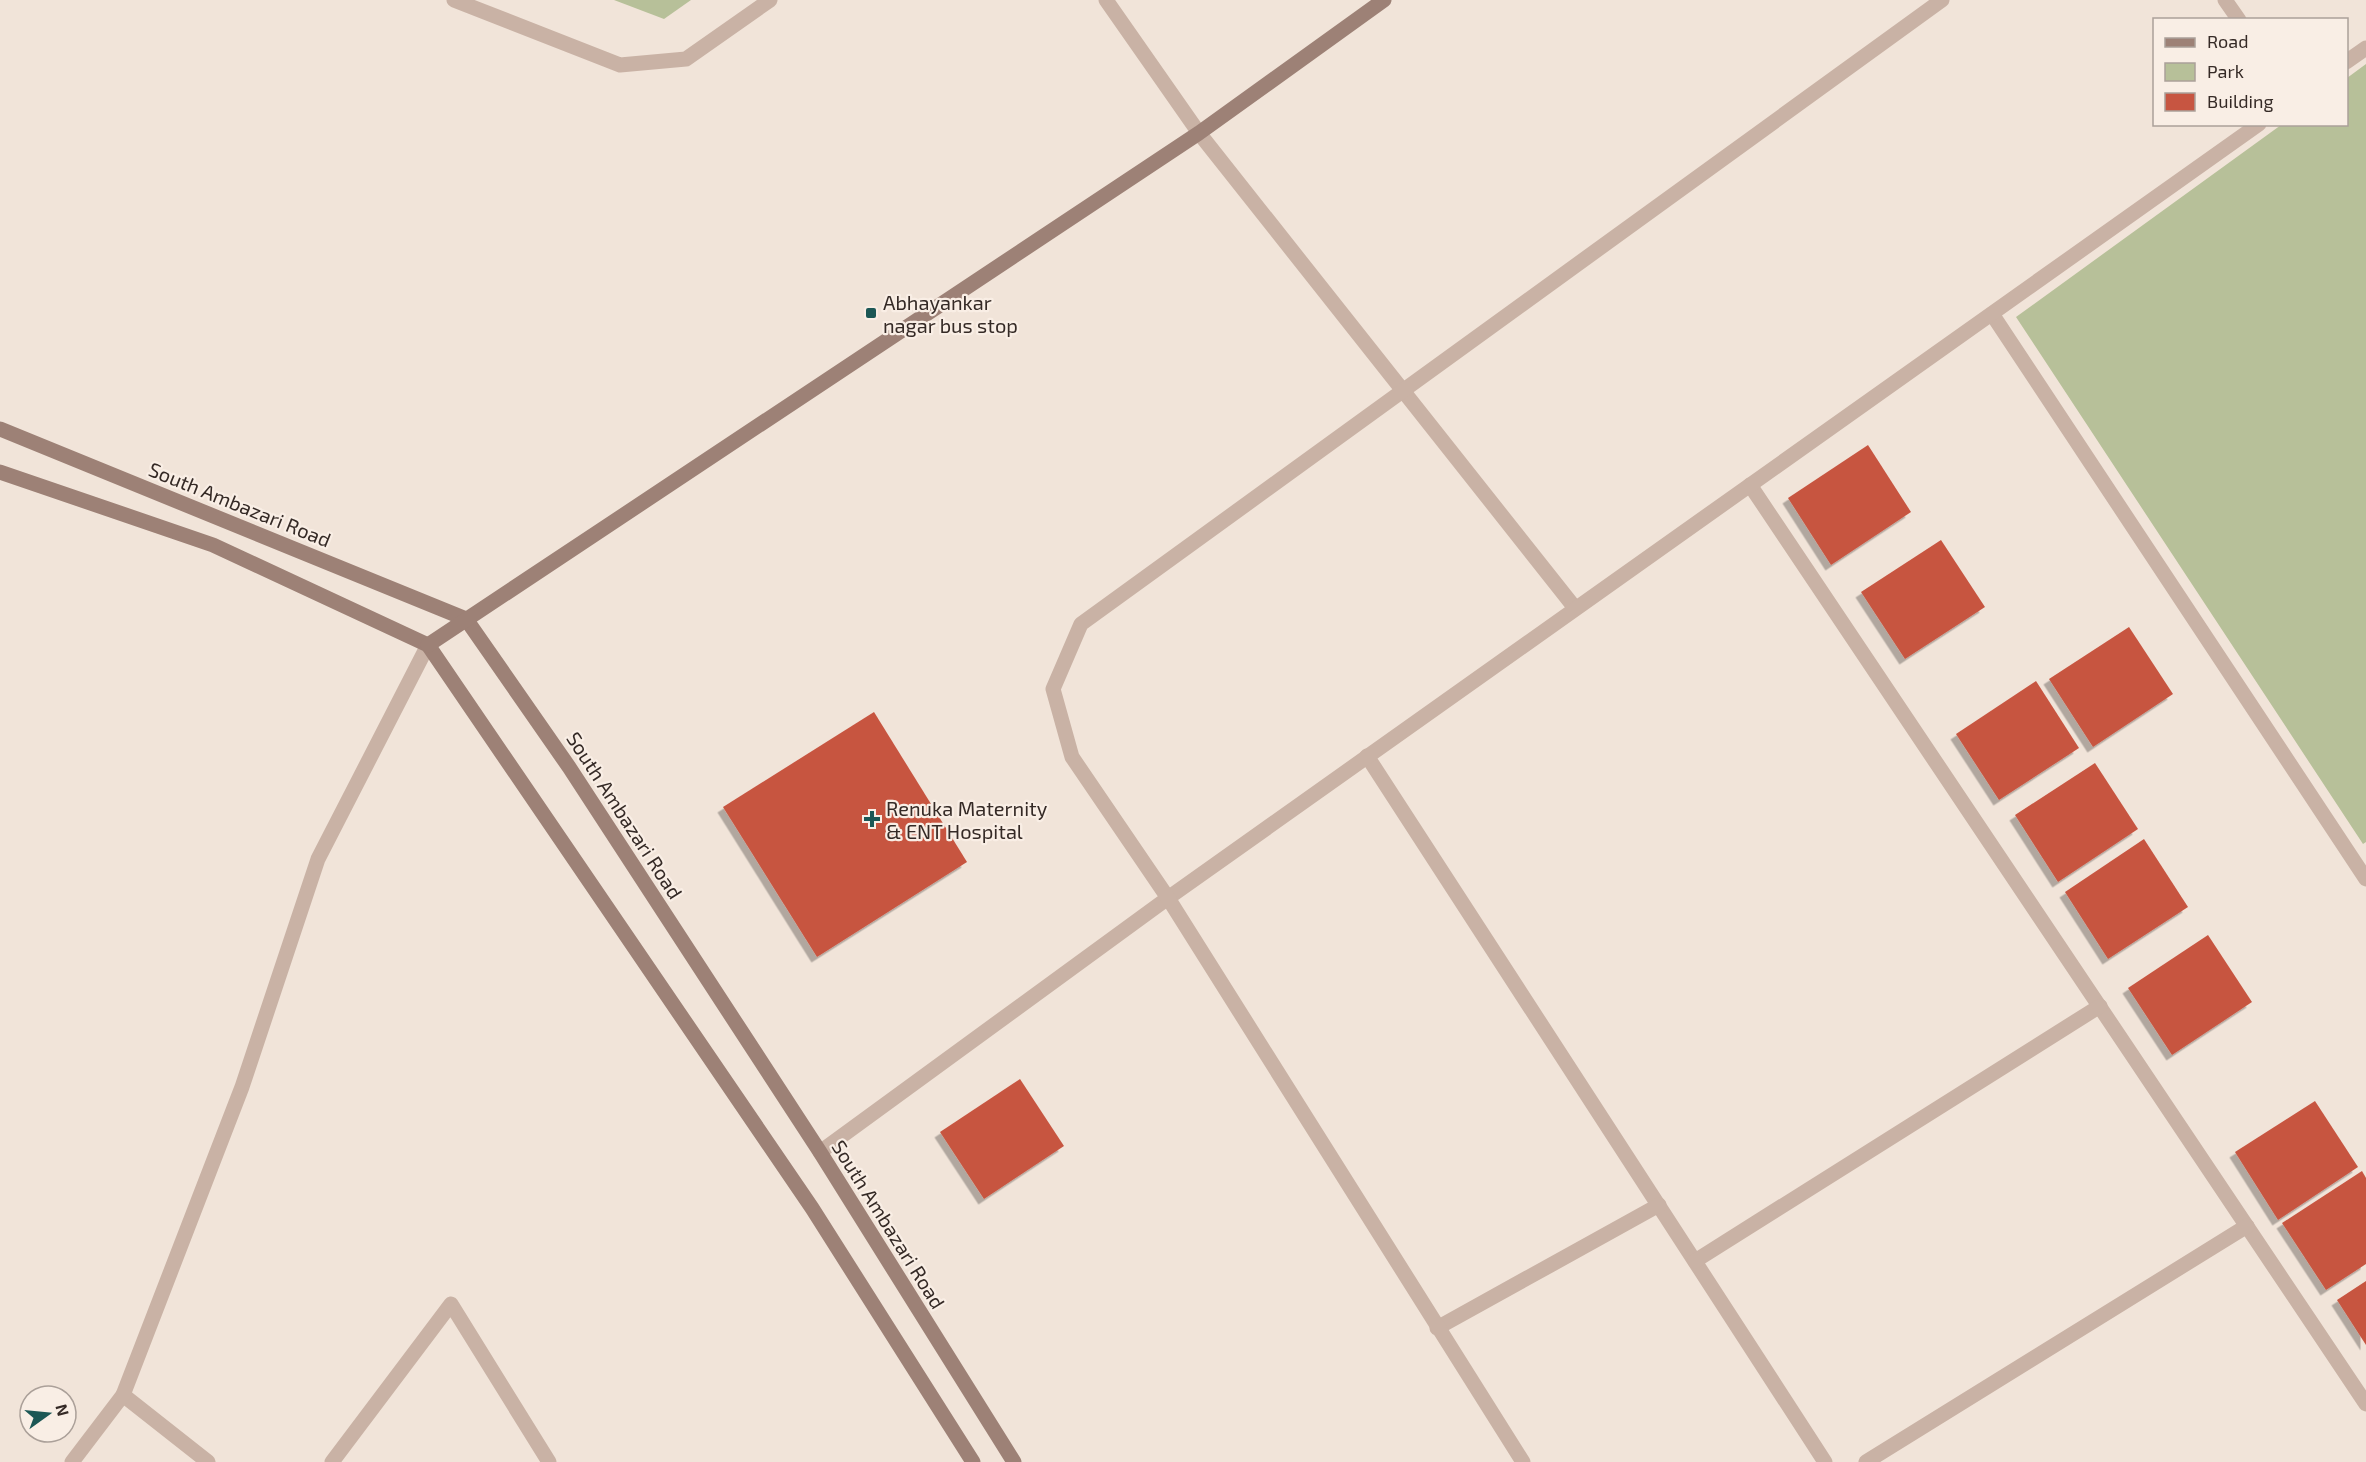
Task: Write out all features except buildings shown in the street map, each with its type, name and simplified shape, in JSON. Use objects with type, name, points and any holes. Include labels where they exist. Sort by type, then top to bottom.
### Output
[{"type":"main road","points":[[428,645],[1199,133],[1384,0]]},
{"type":"main road","name":"South Ambazari Road","points":[[0,429],[466,619],[569,766],[820,1152],[1014,1462]]},
{"type":"main road","points":[[0,472],[213,545],[428,645],[812,1208],[973,1462]]},
{"type":"street","points":[[454,0],[620,65],[686,59],[770,0]]},
{"type":"street","points":[[1106,0],[1199,133],[1575,608]]},
{"type":"street","points":[[1523,1462],[1168,898],[1072,757],[1053,688],[1081,624],[1942,0]]},
{"type":"street","points":[[2225,0],[2238,18]]},
{"type":"street","points":[[2348,61],[2366,48]]},
{"type":"street","points":[[820,1152],[1168,898],[2256,126]]},
{"type":"street","points":[[1992,314],[2361,862],[2366,879]]},
{"type":"street","points":[[1750,485],[2366,1404]]},
{"type":"street","points":[[72,1462],[123,1395],[242,1087],[318,859],[428,645]]},
{"type":"street","points":[[1367,756],[1825,1462]]},
{"type":"street","points":[[1695,1261],[2100,1006]]},
{"type":"street","points":[[1437,1328],[1659,1205]]},
{"type":"street","points":[[1866,1462],[2247,1226]]},
{"type":"street","points":[[332,1462],[452,1304],[549,1462]]},
{"type":"street","points":[[123,1395],[208,1462]]},
{"type":"green space","points":[[614,0],[691,0],[664,19]]},
{"type":"green space","points":[[2366,64],[2366,842],[2363,844],[2016,317],[2280,126],[2348,126],[2348,77]]},
{"type":"place","name":"Abhayankar nagar bus stop","points":[[871,313]]},
{"type":"place","name":"Renuka Maternity & ENT Hospital","points":[[872,819]]}]
